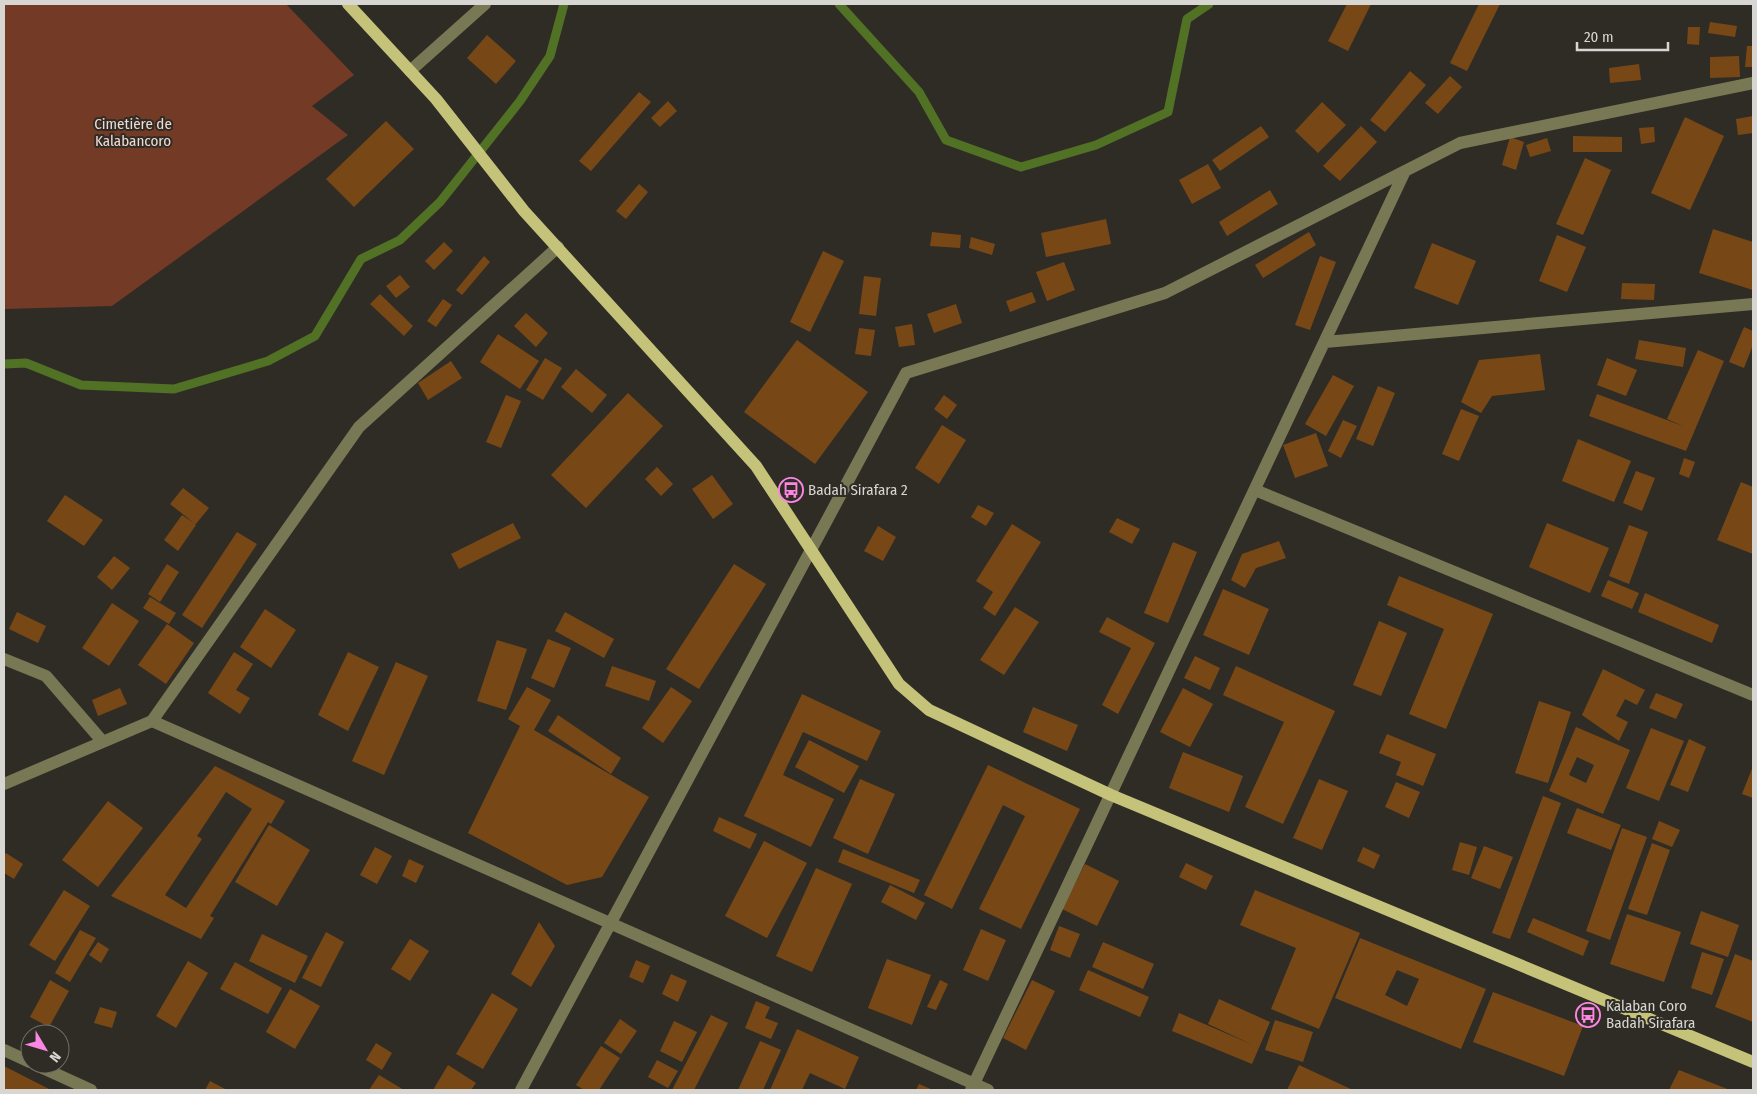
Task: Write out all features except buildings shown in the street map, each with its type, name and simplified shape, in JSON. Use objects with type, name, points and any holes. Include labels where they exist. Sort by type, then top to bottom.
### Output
[{"type":"main road","points":[[348,4],[436,99],[524,211],[756,466],[899,684],[929,710],[1111,795],[1753,1062]]},
{"type":"street","points":[[410,71],[485,4]]},
{"type":"street","points":[[521,1090],[906,373],[1165,293],[1460,143],[1753,83]]},
{"type":"street","points":[[973,1087],[1405,171]]},
{"type":"street","points":[[4,784],[152,721],[359,427],[558,247]]},
{"type":"street","points":[[1325,342],[1753,304]]},
{"type":"street","points":[[1255,490],[1753,695]]},
{"type":"street","points":[[4,659],[46,676],[103,742]]},
{"type":"street","points":[[152,721],[610,923],[973,1087],[988,1090]]},
{"type":"street","points":[[4,1050],[20,1057]]},
{"type":"street","points":[[56,1074],[91,1090]]},
{"type":"green space","name":"Cimetière de Kalabancoro","points":[[4,4],[286,4],[354,75],[312,106],[348,135],[112,306],[4,309]]},
{"type":"waterway","points":[[4,364],[26,363],[81,385],[174,389],[268,361],[315,336],[361,259],[400,240],[440,202],[520,101],[550,56],[564,4]]},
{"type":"waterway","points":[[839,4],[919,92],[946,140],[1021,167],[1096,145],[1168,112],[1187,19],[1209,4]]},
{"type":"place","name":"Badah Sirafara 2","points":[[791,490]]},
{"type":"place","name":"Kalaban Coro Badah Sirafara","points":[[1588,1015]]}]
